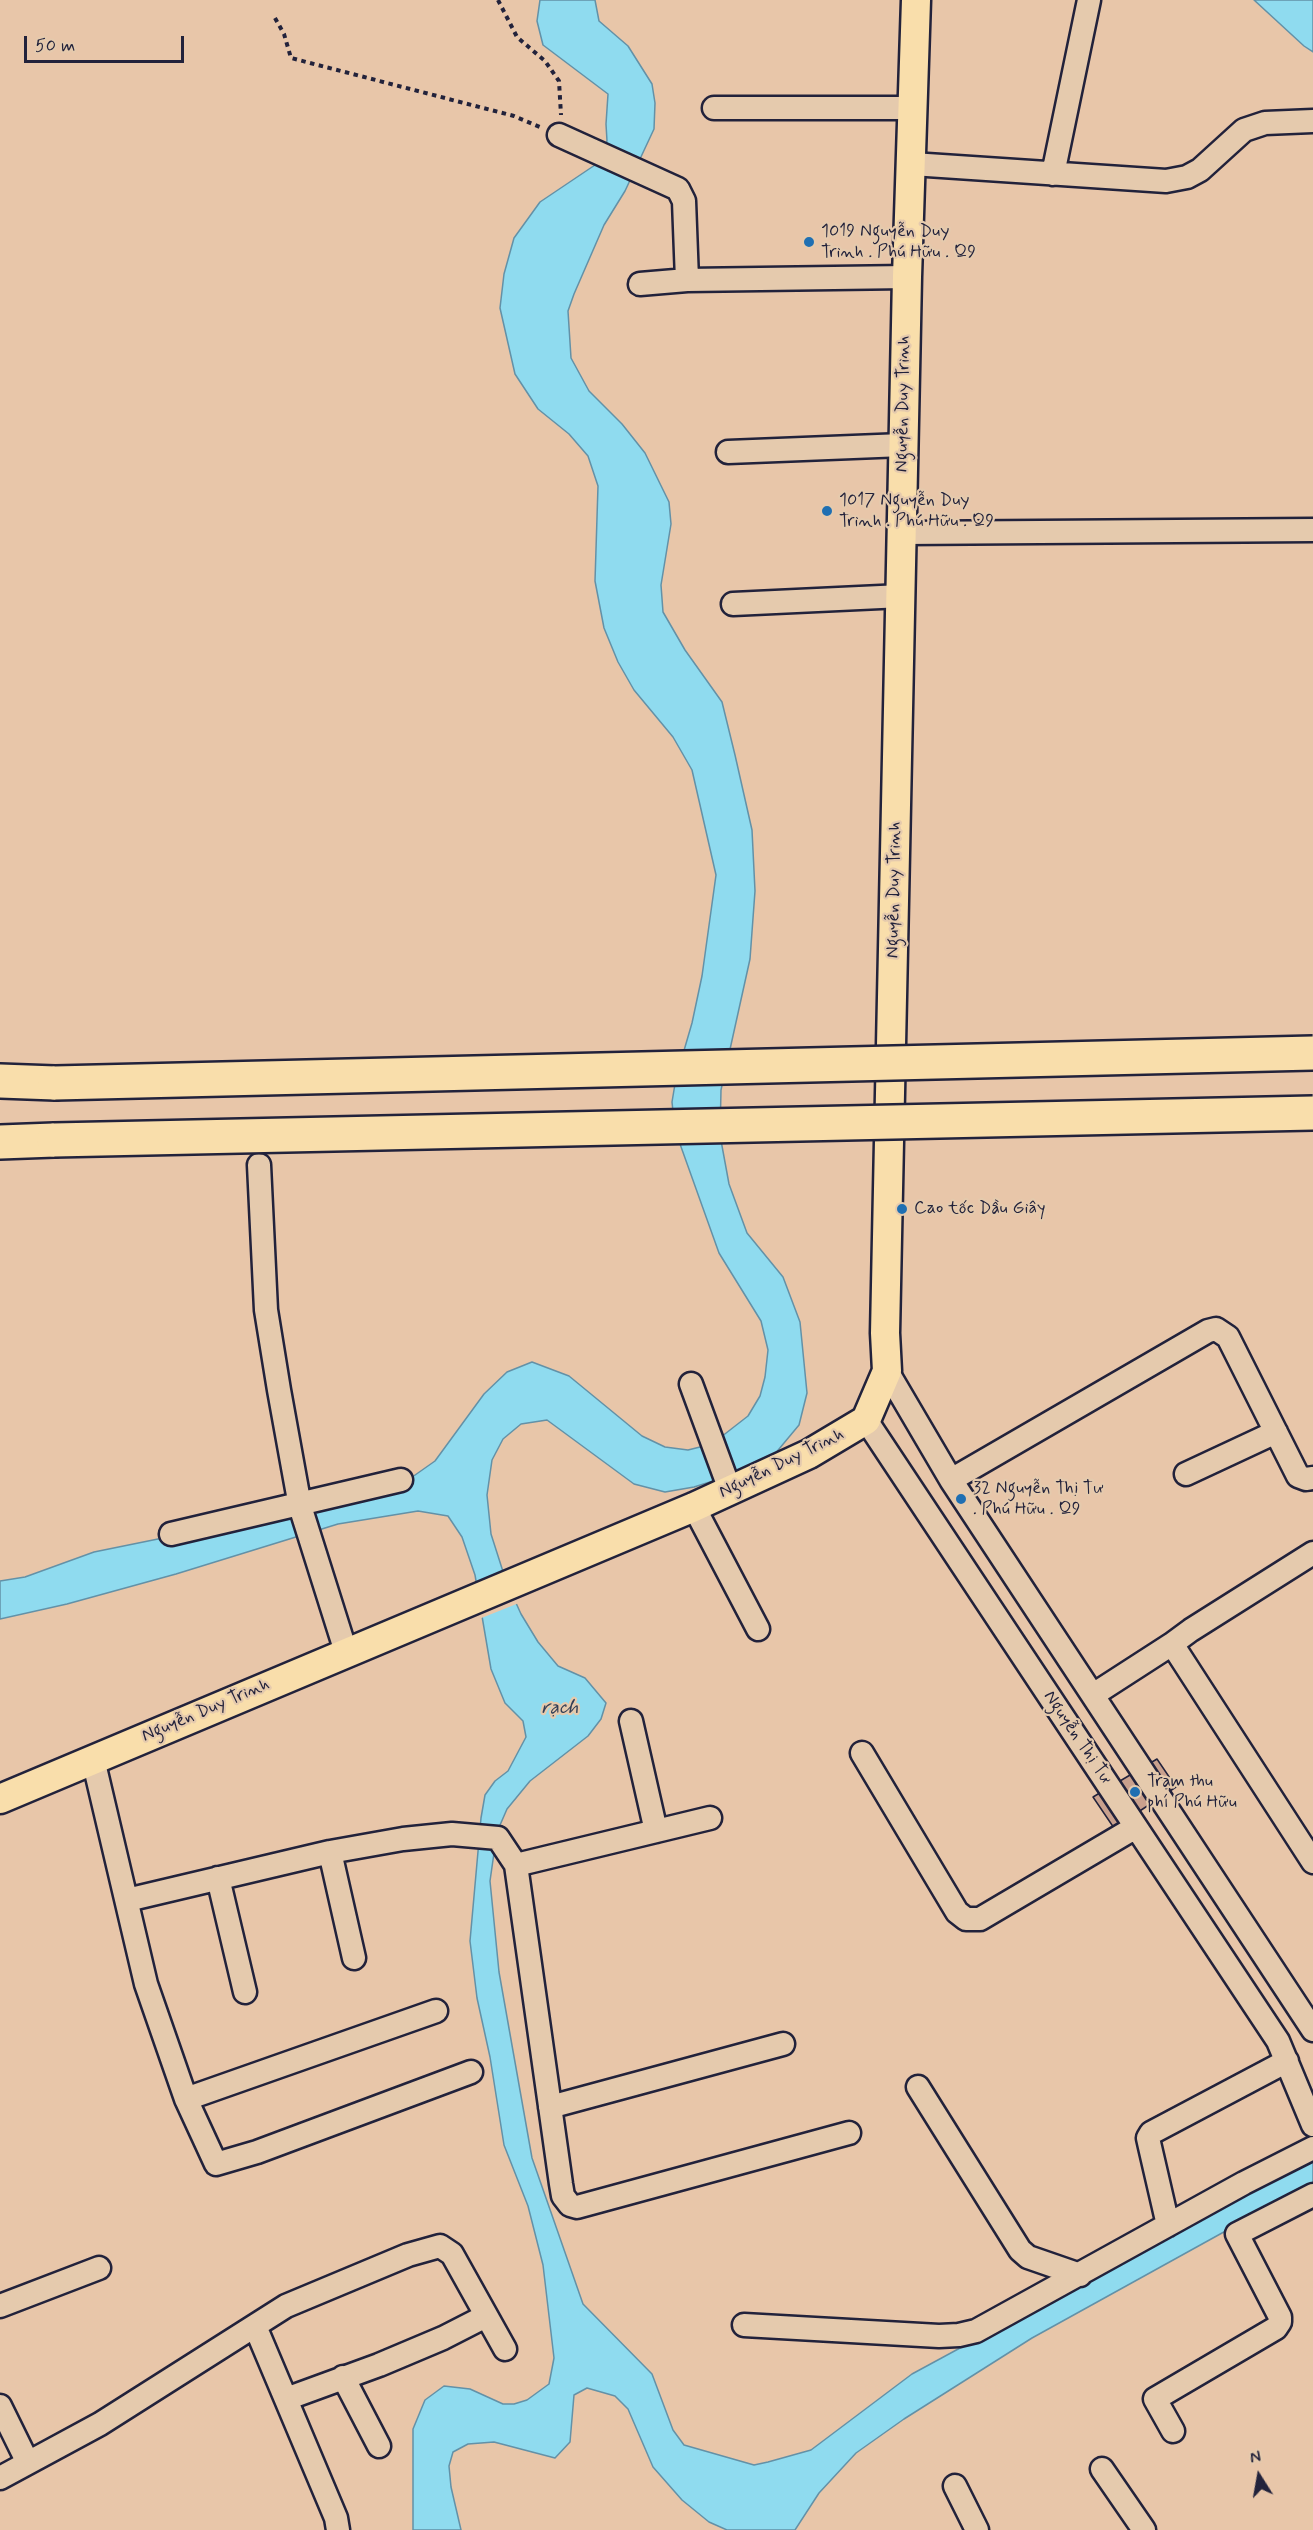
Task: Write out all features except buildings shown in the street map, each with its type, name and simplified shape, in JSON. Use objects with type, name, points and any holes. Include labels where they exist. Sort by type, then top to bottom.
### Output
[{"type":"highway","points":[[0,1082],[55,1083],[1313,1053]]},
{"type":"highway","points":[[0,1142],[1313,1113]]},
{"type":"main road","name":"Nguyễn Duy Trinh","points":[[0,1799],[413,1623],[694,1507],[808,1454],[866,1420],[887,1371],[885,1333],[902,596],[903,445],[912,164],[911,108],[916,0]]},
{"type":"street","points":[[1053,174],[1089,0]]},
{"type":"street","points":[[714,108],[911,108]]},
{"type":"street","points":[[912,164],[1166,181],[1187,177],[1200,170],[1244,130],[1265,123],[1313,121]]},
{"type":"street","points":[[559,135],[678,189],[684,201],[687,280]]},
{"type":"street","points":[[640,284],[687,280],[907,277]]},
{"type":"street","points":[[728,452],[903,445]]},
{"type":"street","points":[[903,533],[1313,530]]},
{"type":"street","points":[[734,604],[902,596]]},
{"type":"street","points":[[259,1165],[266,1310],[300,1505],[346,1652]]},
{"type":"street","points":[[951,1480],[1208,1331],[1216,1329],[1228,1337],[1298,1476],[1306,1479],[1313,1478]]},
{"type":"street","name":"Nguyễn Thị Tư","points":[[887,1371],[951,1480],[1313,2030]]},
{"type":"street","points":[[691,1384],[730,1490]]},
{"type":"street","name":"Nguyễn Thị Tư","points":[[866,1420],[1278,2041],[1311,2113]]},
{"type":"street","points":[[1186,1474],[1276,1432]]},
{"type":"street","points":[[171,1534],[401,1480]]},
{"type":"street","points":[[694,1507],[758,1629]]},
{"type":"street","points":[[1093,1695],[1313,1552]]},
{"type":"street","points":[[1172,1644],[1313,1862]]},
{"type":"street","points":[[631,1721],[656,1831]]},
{"type":"street","points":[[862,1753],[957,1912],[966,1919],[980,1919],[1136,1827]]},
{"type":"street","points":[[93,1759],[146,1984],[186,2099],[216,2164],[257,2152],[471,2072]]},
{"type":"street","points":[[516,1865],[710,1818]]},
{"type":"street","points":[[127,1900],[330,1852],[403,1839],[452,1834],[498,1838],[516,1865],[563,2196],[570,2205],[577,2207],[849,2133]]},
{"type":"street","points":[[330,1852],[354,1958]]},
{"type":"street","points":[[218,1878],[245,1992]]},
{"type":"street","points":[[186,2099],[436,2011]]},
{"type":"street","points":[[550,2107],[783,2044]]},
{"type":"street","points":[[1168,2225],[1148,2138],[1150,2133],[1287,2061]]},
{"type":"street","points":[[918,2087],[1020,2250],[1028,2258],[1080,2275]]},
{"type":"street","points":[[744,2325],[959,2335],[976,2331],[1313,2148]]},
{"type":"street","points":[[1173,2431],[1155,2399],[1276,2328],[1280,2322],[1280,2317],[1237,2234],[1313,2195]]},
{"type":"street","points":[[0,2478],[100,2424],[286,2306],[408,2255],[440,2246],[452,2254],[505,2349]]},
{"type":"street","points":[[0,2306],[99,2268]]},
{"type":"street","points":[[286,2398],[379,2365],[443,2338],[486,2316]]},
{"type":"street","points":[[255,2326],[336,2518],[338,2530]]},
{"type":"street","points":[[343,2377],[379,2446]]},
{"type":"street","points":[[0,2406],[28,2463]]},
{"type":"street","points":[[1102,2469],[1144,2530]]},
{"type":"street","points":[[955,2486],[977,2530]]},
{"type":"path","points":[[275,18],[284,34],[291,58],[514,116],[559,135],[562,105],[560,81],[545,61],[517,38],[498,0]]},
{"type":"water","name":"rạch","points":[[540,0],[595,0],[599,21],[628,46],[652,84],[655,103],[654,129],[625,191],[604,225],[568,311],[571,358],[589,391],[622,424],[645,453],[669,502],[671,524],[661,585],[663,612],[685,650],[722,702],[735,755],[752,830],[755,891],[750,959],[721,1090],[720,1135],[729,1184],[747,1233],[783,1277],[800,1322],[807,1393],[799,1425],[774,1455],[742,1472],[694,1487],[665,1492],[634,1484],[547,1420],[521,1424],[503,1439],[492,1460],[487,1495],[491,1534],[506,1581],[521,1614],[538,1642],[558,1666],[585,1678],[606,1703],[601,1719],[588,1736],[530,1781],[507,1809],[497,1832],[490,1881],[499,1972],[532,2158],[583,2304],[652,2374],[673,2430],[684,2445],[754,2465],[811,2450],[912,2374],[1313,2157],[1313,2187],[1222,2233],[1032,2338],[904,2419],[856,2453],[819,2493],[795,2530],[727,2530],[709,2522],[682,2500],[653,2467],[628,2409],[615,2396],[587,2388],[574,2395],[570,2442],[555,2458],[494,2442],[468,2444],[453,2452],[449,2466],[451,2487],[461,2530],[413,2530],[413,2429],[425,2400],[444,2386],[470,2389],[503,2404],[514,2404],[527,2400],[549,2384],[554,2358],[543,2265],[528,2206],[504,2145],[490,2057],[477,1998],[470,1941],[485,1795],[495,1781],[508,1771],[526,1737],[523,1721],[505,1703],[491,1669],[475,1575],[462,1537],[448,1516],[418,1511],[338,1524],[176,1574],[67,1604],[0,1619],[0,1581],[25,1577],[94,1552],[217,1527],[408,1480],[435,1461],[484,1394],[507,1372],[532,1362],[569,1376],[642,1436],[665,1447],[688,1450],[712,1444],[748,1416],[760,1396],[768,1350],[761,1321],[719,1253],[675,1130],[672,1102],[702,976],[716,875],[692,770],[673,737],[634,690],[618,662],[604,628],[595,581],[598,486],[588,456],[569,434],[538,409],[515,374],[500,308],[504,274],[514,238],[540,202],[595,165],[607,141],[608,94],[543,45],[537,21]]},
{"type":"water","points":[[1254,0],[1313,0],[1313,52],[1304,46]]},
{"type":"pier","points":[[508,1578],[519,1603],[479,1619],[475,1592]]},
{"type":"place","name":"1019 Nguyễn Duy Trinh . Phú Hữu . Q9","points":[[809,242]]},
{"type":"place","name":"1017 Nguyễn Duy Trinh . Phú Hữu . Q9","points":[[827,511]]},
{"type":"place","name":"Cao tốc Dầu Giây","points":[[902,1209]]},
{"type":"place","name":"32 Nguyễn Thị Tư . Phú Hữu . Q9","points":[[961,1499]]},
{"type":"place","name":"Trạm thu phí Phú Hữu","points":[[1135,1792]]}]
